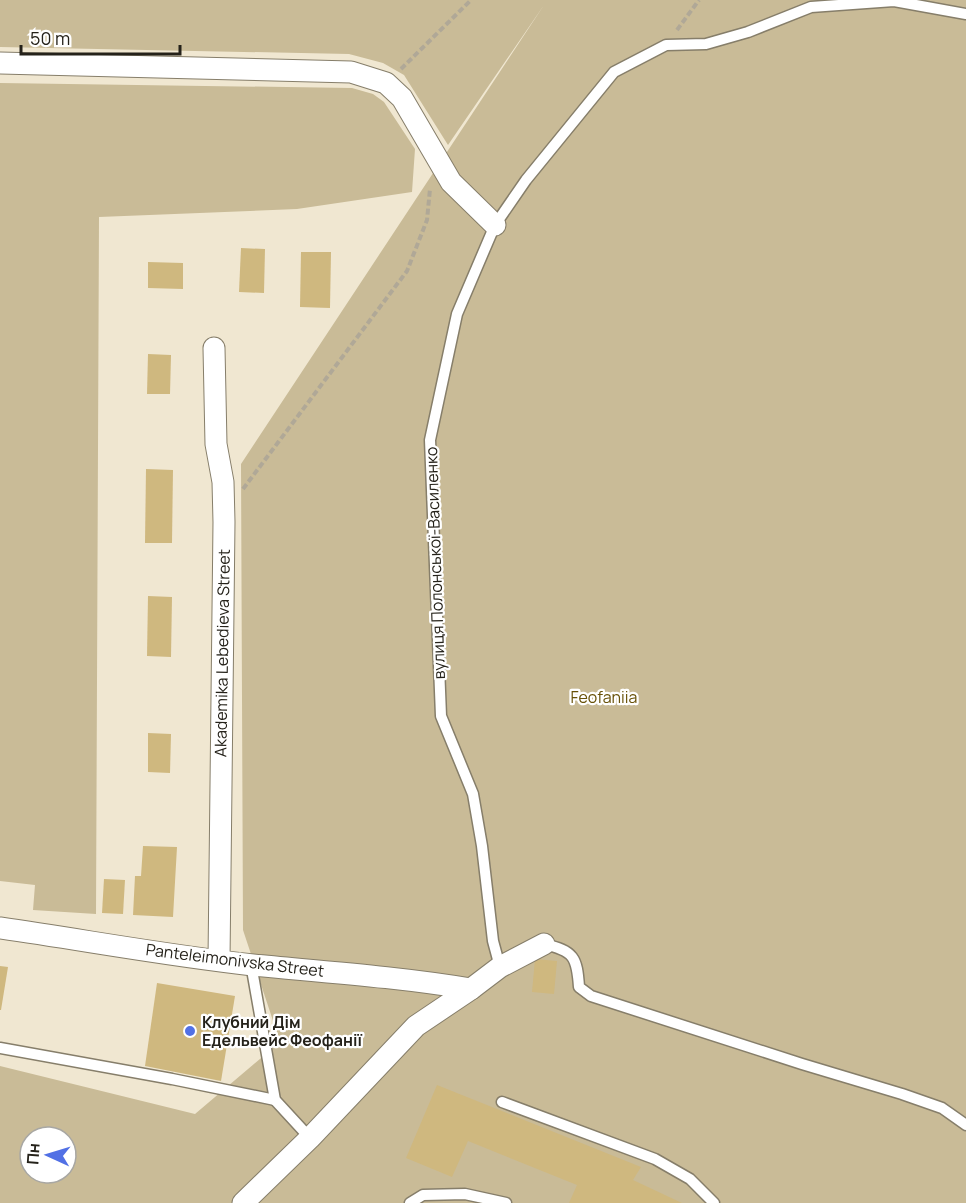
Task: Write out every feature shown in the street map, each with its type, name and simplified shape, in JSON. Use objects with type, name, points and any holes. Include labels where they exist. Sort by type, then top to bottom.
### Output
[{"type":"street","points":[[0,63],[351,72],[386,83],[402,98],[451,182],[495,225]]},
{"type":"street","name":"Akademika Lebedieva Street","points":[[214,348],[216,444],[222,482],[224,522],[219,960]]},
{"type":"street","name":"Panteleimonivska Street","points":[[0,928],[219,960],[432,983],[471,990]]},
{"type":"street","points":[[243,1203],[310,1138],[416,1026],[471,990],[500,967],[544,944]]},
{"type":"lane","points":[[666,45],[706,44],[748,32],[811,7],[894,1],[966,14]]},
{"type":"lane","name":"вулиця Полонської-Василенко","points":[[500,967],[493,941],[482,846],[473,794],[441,716],[430,440],[457,314],[495,225],[526,180],[614,72],[666,45]]},
{"type":"lane","points":[[544,944],[565,950],[577,965],[579,987],[591,996],[902,1094],[942,1108],[966,1125]]},
{"type":"lane","points":[[251,964],[275,1100],[310,1138]]},
{"type":"lane","points":[[0,1048],[275,1100]]},
{"type":"lane","points":[[502,1102],[655,1159],[690,1179],[714,1203]]},
{"type":"lane","points":[[410,1203],[423,1195],[465,1194],[506,1203]]},
{"type":"path","points":[[386,83],[471,0]]},
{"type":"path","points":[[666,45],[699,0]]},
{"type":"path","points":[[242,491],[407,271],[427,220],[430,186]]},
{"type":"green space","name":"Feofaniia","points":[[0,0],[966,0],[966,1203],[0,1203],[0,1066],[195,1114],[280,1042],[243,930],[241,464],[544,5],[448,145],[404,75],[383,63],[349,54],[0,47]]},
{"type":"green space","points":[[0,83],[352,88],[373,94],[384,102],[415,149],[412,192],[297,209],[99,217],[96,914],[33,910],[35,885],[0,881]]},
{"type":"building","points":[[241,248],[265,249],[264,293],[239,292]]},
{"type":"building","points":[[301,252],[331,252],[330,308],[300,307]]},
{"type":"building","points":[[148,262],[183,263],[183,289],[148,288]]},
{"type":"building","points":[[148,354],[171,355],[170,394],[147,394]]},
{"type":"building","points":[[146,469],[173,470],[172,543],[145,543]]},
{"type":"building","points":[[148,596],[172,597],[171,657],[147,656]]},
{"type":"building","points":[[148,733],[171,734],[170,773],[148,772]]},
{"type":"building","points":[[143,846],[177,847],[173,917],[133,915],[135,876],[141,876]]},
{"type":"building","points":[[104,879],[125,880],[123,914],[102,913]]},
{"type":"building","points":[[535,959],[557,961],[554,994],[532,992]]},
{"type":"building","points":[[0,966],[8,967],[1,1010],[0,1010]]},
{"type":"building","name":"Клубний Дім Едельвейс Феофанії","points":[[157,983],[235,996],[221,1081],[145,1066]]},
{"type":"building","points":[[437,1085],[641,1167],[633,1180],[682,1203],[569,1203],[577,1185],[468,1141],[452,1177],[406,1158]]},
{"type":"place","name":"Клубний Дім Едельвейс Феофанії","points":[[190,1031]]}]
